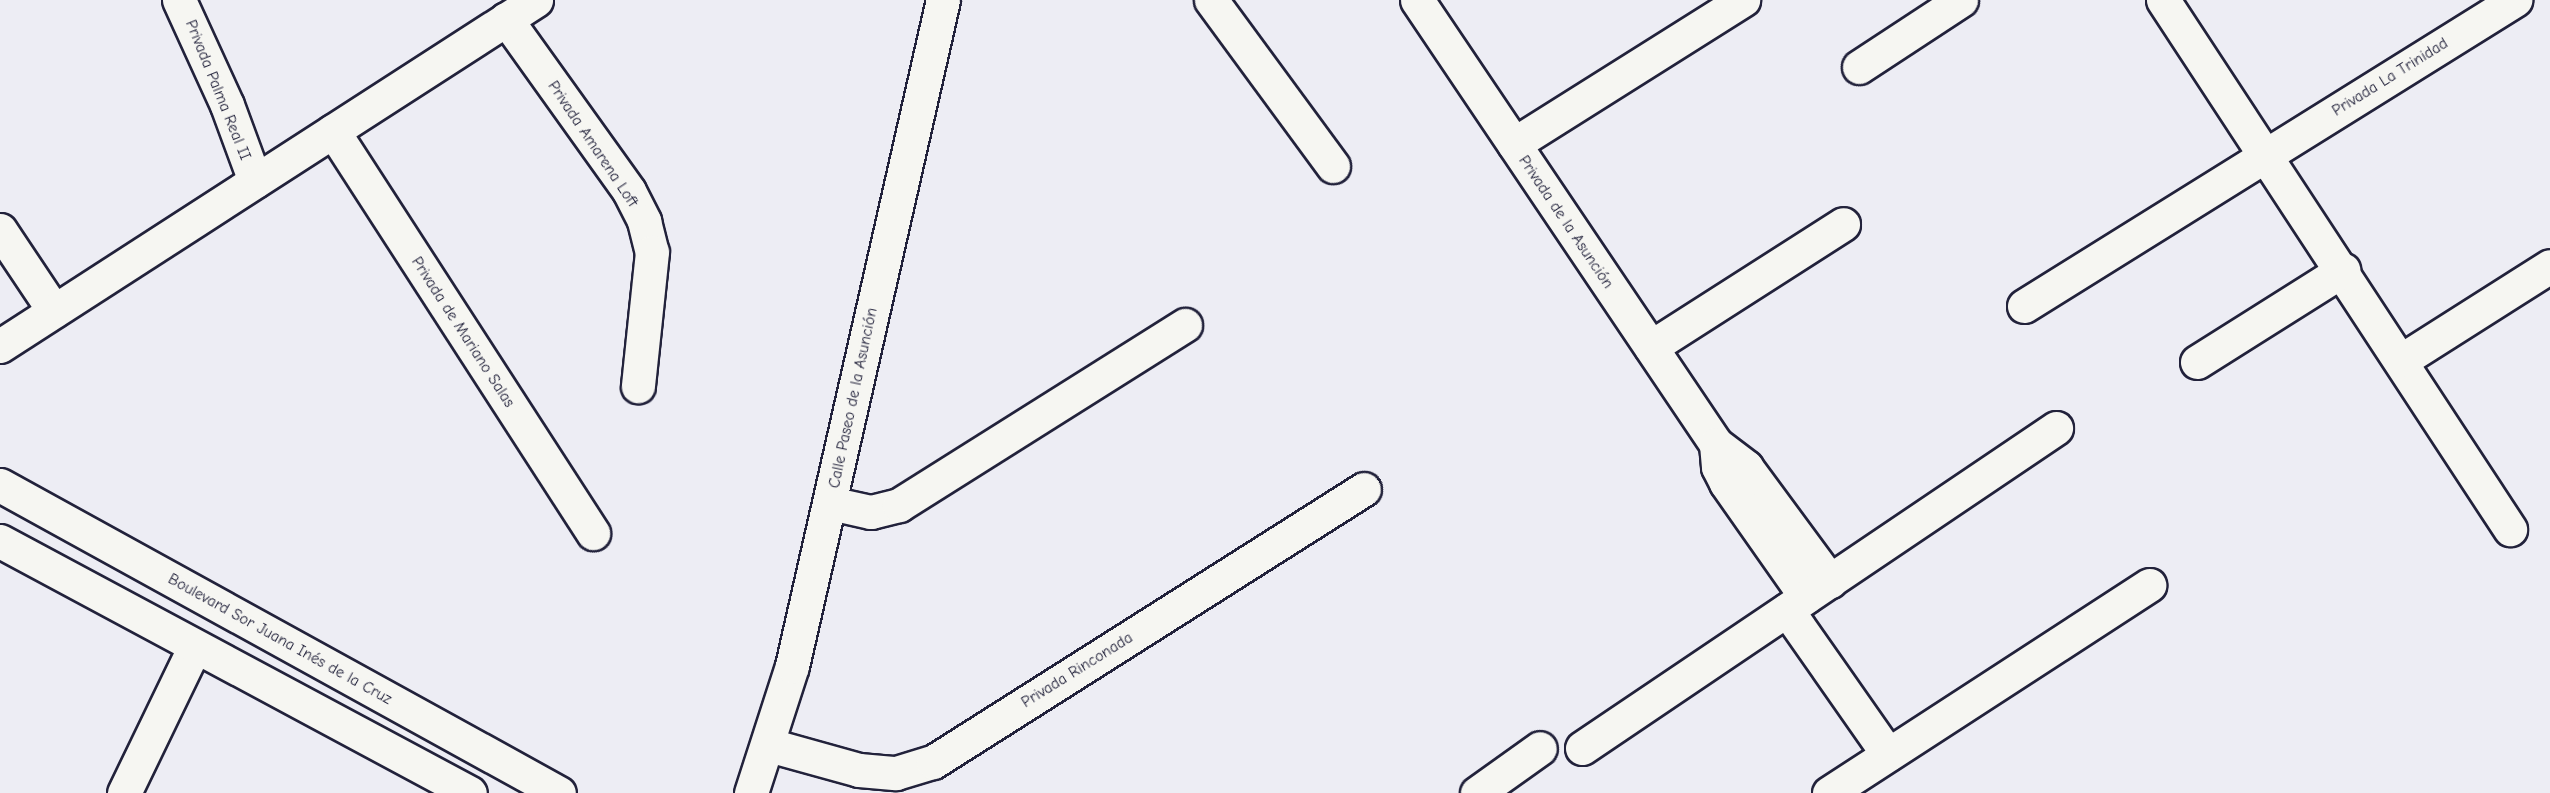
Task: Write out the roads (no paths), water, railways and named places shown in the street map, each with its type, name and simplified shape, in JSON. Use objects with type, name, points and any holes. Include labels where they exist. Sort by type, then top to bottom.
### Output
[{"type":"street","name":"Privada Palma Real II","points":[[179,0],[227,105],[255,181]]},
{"type":"street","points":[[0,346],[536,0]]},
{"type":"street","name":"Calle Paseo de la Asunción","points":[[750,793],[769,745],[830,503],[943,0]]},
{"type":"street","points":[[1211,0],[1333,166]]},
{"type":"street","name":"Privada de la Asunción","points":[[1417,0],[1716,444],[1746,467],[1888,754]]},
{"type":"street","points":[[1514,144],[1743,0]]},
{"type":"street","points":[[1859,67],[1961,0]]},
{"type":"street","points":[[2163,0],[2343,270],[2510,529]]},
{"type":"street","name":"Privada La Trinidad","points":[[2024,306],[2266,153],[2515,0]]},
{"type":"street","name":"Privada Amarena Loft","points":[[506,19],[629,191],[644,221],[652,252],[638,386]]},
{"type":"street","name":"Privada de Mariano Salas","points":[[333,131],[593,533]]},
{"type":"street","points":[[1651,347],[1843,224]]},
{"type":"street","points":[[0,230],[54,311]]},
{"type":"street","points":[[2402,360],[2550,266]]},
{"type":"street","points":[[2196,362],[2343,270]]},
{"type":"street","points":[[830,503],[871,512],[899,505],[1185,325]]},
{"type":"street","points":[[1582,748],[2056,428]]},
{"type":"street","name":"Boulevard Sor Juana Inés de la Cruz","points":[[0,485],[559,793]]},
{"type":"street","name":"Privada Rinconada","points":[[769,745],[859,770],[896,773],[933,762],[1364,489]]},
{"type":"street","points":[[0,541],[470,793]]},
{"type":"street","points":[[1829,793],[2149,585]]},
{"type":"street","points":[[124,793],[195,646]]},
{"type":"street","points":[[1477,793],[1540,748]]}]
